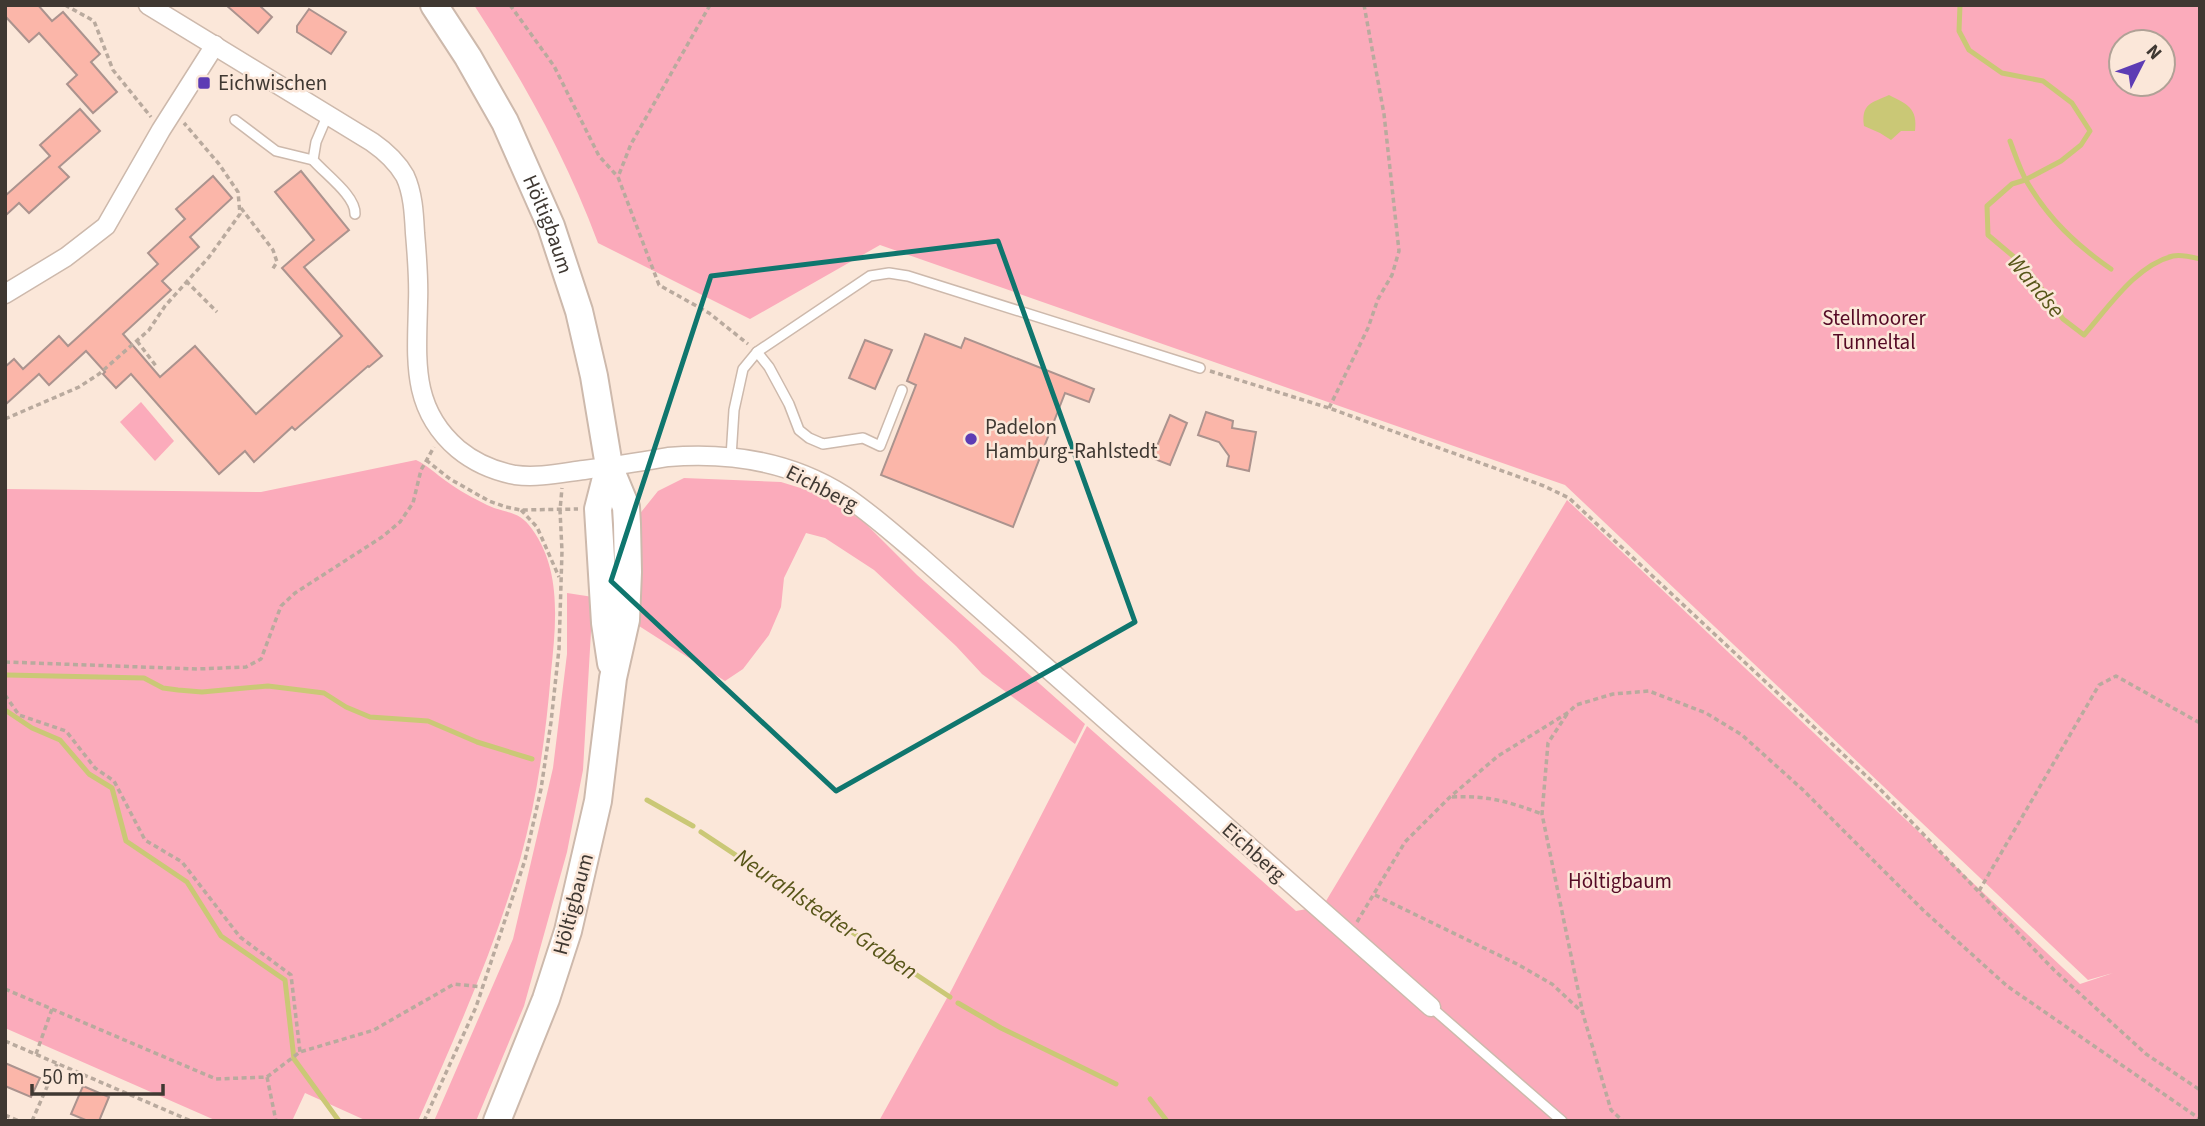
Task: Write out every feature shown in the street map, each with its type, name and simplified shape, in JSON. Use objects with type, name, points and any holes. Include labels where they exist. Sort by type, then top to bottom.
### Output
[{"type":"main road","name":"Höltigbaum","points":[[434,5],[505,122],[551,226],[579,311],[609,466],[626,507],[626,620],[613,678],[598,800],[568,931],[534,1031],[497,1121]]},
{"type":"main road","name":"Höltigbaum","points":[[609,466],[597,509],[605,623],[613,678]]},
{"type":"street","name":"Eichberg","points":[[148,5],[372,142],[391,158],[405,177],[411,191],[415,220],[418,373],[422,397],[436,426],[464,454],[488,468],[526,475],[690,456],[731,457],[778,465],[844,496],[873,517],[1431,1007]]},
{"type":"street","points":[[5,294],[66,257],[106,226],[173,110],[215,45]]},
{"type":"lane","points":[[313,160],[316,142],[328,114]]},
{"type":"lane","points":[[235,120],[276,151],[313,160],[350,196],[356,207],[355,214]]},
{"type":"lane","points":[[731,457],[734,410],[743,369],[757,352],[870,276],[889,273],[921,281],[1200,368]]},
{"type":"lane","points":[[757,352],[769,367],[789,404],[799,430],[823,444],[863,438],[880,446],[902,390]]},
{"type":"lane","name":"Eichberg","points":[[1431,1007],[1562,1121]]},
{"type":"path","points":[[65,5],[94,21],[113,70],[161,130]]},
{"type":"path","points":[[510,5],[554,66],[599,156],[618,177],[659,285],[709,313],[757,352]]},
{"type":"path","points":[[618,177],[631,144],[710,5]]},
{"type":"path","points":[[1329,408],[1378,299],[1392,275],[1399,251],[1384,114],[1364,5]]},
{"type":"path","points":[[5,419],[79,387],[99,374],[137,341],[224,238],[240,214],[238,192],[219,164],[173,110]]},
{"type":"path","points":[[239,206],[274,250],[277,262],[272,271]]},
{"type":"path","points":[[186,281],[217,312]]},
{"type":"path","points":[[137,341],[156,366]]},
{"type":"path","points":[[1200,368],[1329,408],[1544,486],[1569,498],[1877,786],[2052,971],[2146,1054],[2200,1090]]},
{"type":"path","points":[[5,662],[197,669],[246,667],[261,659],[282,606],[295,593],[382,537],[400,522],[413,503],[426,460],[450,479],[489,501],[521,510],[597,509]]},
{"type":"path","points":[[425,1121],[483,987],[525,860],[541,789],[559,649],[562,551],[560,510],[565,472]]},
{"type":"path","points":[[521,510],[537,527],[560,579]]},
{"type":"path","points":[[1979,891],[2099,685],[2116,676],[2200,723]]},
{"type":"path","points":[[1623,1121],[1611,1110],[1583,1014],[1542,814],[1548,743],[1569,712],[1576,705],[1613,694],[1649,691],[1706,713],[1742,735],[1802,789],[1923,910],[2007,986],[2200,1119]]},
{"type":"path","points":[[5,695],[19,716],[65,731],[95,768],[114,781],[145,840],[182,862],[240,937],[291,975],[300,1052]]},
{"type":"path","points":[[1356,925],[1405,842],[1450,797],[1498,756],[1569,712]]},
{"type":"path","points":[[1450,797],[1475,796],[1507,801],[1542,814]]},
{"type":"path","points":[[1375,895],[1552,984],[1583,1014]]},
{"type":"path","points":[[5,989],[216,1079],[267,1077],[300,1052],[374,1030],[454,984],[483,987]]},
{"type":"path","points":[[36,1054],[52,1009]]},
{"type":"path","points":[[5,1041],[191,1121]]},
{"type":"path","points":[[32,1121],[57,1064]]},
{"type":"path","points":[[267,1077],[276,1121]]},
{"type":"path","points":[[5,1115],[19,1121]]},
{"type":"highlighted area","points":[[998,241],[1135,622],[836,791],[611,581],[711,276]]},
{"type":"green space","name":"Stellmoorer Tunneltal","points":[[474,5],[2200,5],[2200,1121],[879,1121],[952,989],[1087,726],[1296,911],[1323,906],[1567,500],[2080,984],[2113,973],[2088,980],[1565,485],[880,245],[750,319],[598,243],[558,150],[527,91]]},
{"type":"green space","points":[[141,402],[174,441],[155,461],[120,422]]},
{"type":"green space","points":[[416,460],[466,494],[522,518],[542,545],[553,580],[555,598],[553,654],[543,743],[536,790],[520,860],[486,959],[418,1121],[367,1121],[305,1093],[292,1121],[217,1121],[5,1028],[5,489],[261,492]]},
{"type":"green space","points":[[684,478],[781,482],[820,494],[863,521],[917,575],[1085,724],[1075,744],[982,674],[956,646],[874,570],[825,538],[806,533],[784,578],[781,607],[769,635],[743,669],[725,681],[639,626],[638,516],[658,491]]},
{"type":"green space","points":[[567,593],[593,597],[583,770],[567,852],[524,1006],[476,1121],[434,1121],[513,939],[553,768],[567,654]]},
{"type":"shaded area","points":[[1889,95],[1910,108],[1915,117],[1915,131],[1901,131],[1891,140],[1864,126],[1863,119],[1869,105]]},
{"type":"building","points":[[5,5],[38,5],[52,21],[63,12],[100,54],[91,62],[117,92],[93,113],[67,84],[77,75],[39,33],[29,42],[5,16]]},
{"type":"building","points":[[226,5],[259,5],[272,17],[258,33]]},
{"type":"building","points":[[309,9],[346,32],[331,54],[297,32],[297,26]]},
{"type":"building","points":[[80,109],[100,131],[59,167],[69,177],[29,213],[19,203],[5,216],[5,196],[50,156],[40,145]]},
{"type":"building","points":[[301,171],[349,230],[304,267],[382,356],[295,430],[292,427],[254,462],[245,451],[219,474],[131,374],[116,388],[86,351],[49,385],[39,374],[5,405],[5,367],[14,359],[23,369],[59,336],[68,346],[158,264],[148,253],[185,219],[176,209],[213,176],[232,198],[190,237],[199,247],[162,281],[171,290],[123,334],[160,377],[195,346],[256,414],[342,336],[282,268],[314,240],[275,192]]},
{"type":"building","name":"Padelon Hamburg-Rahlstedt","points":[[925,334],[961,348],[965,338],[1094,389],[1089,402],[1065,393],[1013,527],[881,475],[916,385],[907,381]]},
{"type":"building","points":[[865,340],[892,350],[875,389],[849,378]]},
{"type":"building","points":[[1206,412],[1233,421],[1232,428],[1256,432],[1249,471],[1227,466],[1229,456],[1219,442],[1198,435]]},
{"type":"building","points":[[1170,415],[1187,423],[1170,465],[1152,458]]},
{"type":"building","points":[[5,1063],[40,1078],[31,1097],[5,1086]]},
{"type":"building","points":[[83,1086],[109,1097],[99,1121],[88,1121],[71,1114]]},
{"type":"waterway","name":"Wandse","points":[[1960,5],[1959,31],[1969,50],[2002,73],[2043,81],[2072,103],[2090,131],[2081,145],[2061,161],[2012,184],[1987,206],[1988,235],[2026,267],[2063,319],[2084,335],[2124,289],[2147,268],[2173,256],[2200,259]]},
{"type":"waterway","points":[[2010,141],[2024,177],[2044,208],[2075,241],[2111,269]]},
{"type":"waterway","points":[[7,675],[144,678],[163,688],[202,692],[268,686],[324,693],[346,707],[370,717],[428,721],[477,742],[532,759]]},
{"type":"waterway","points":[[5,710],[32,728],[60,740],[89,774],[112,788],[126,841],[187,882],[221,936],[285,980],[294,1059],[339,1121]]},
{"type":"waterway","name":"Neurahlstedter Graben","points":[[647,800],[693,826]]},
{"type":"waterway","name":"Neurahlstedter Graben","points":[[701,832],[950,997]]},
{"type":"waterway","name":"Neurahlstedter Graben","points":[[958,1003],[1001,1028],[1116,1084]]},
{"type":"waterway","name":"Neurahlstedter Graben","points":[[1150,1099],[1167,1121]]},
{"type":"place","name":"Eichwischen","points":[[204,83]]},
{"type":"place","name":"Padelon Hamburg-Rahlstedt","points":[[971,439]]}]
